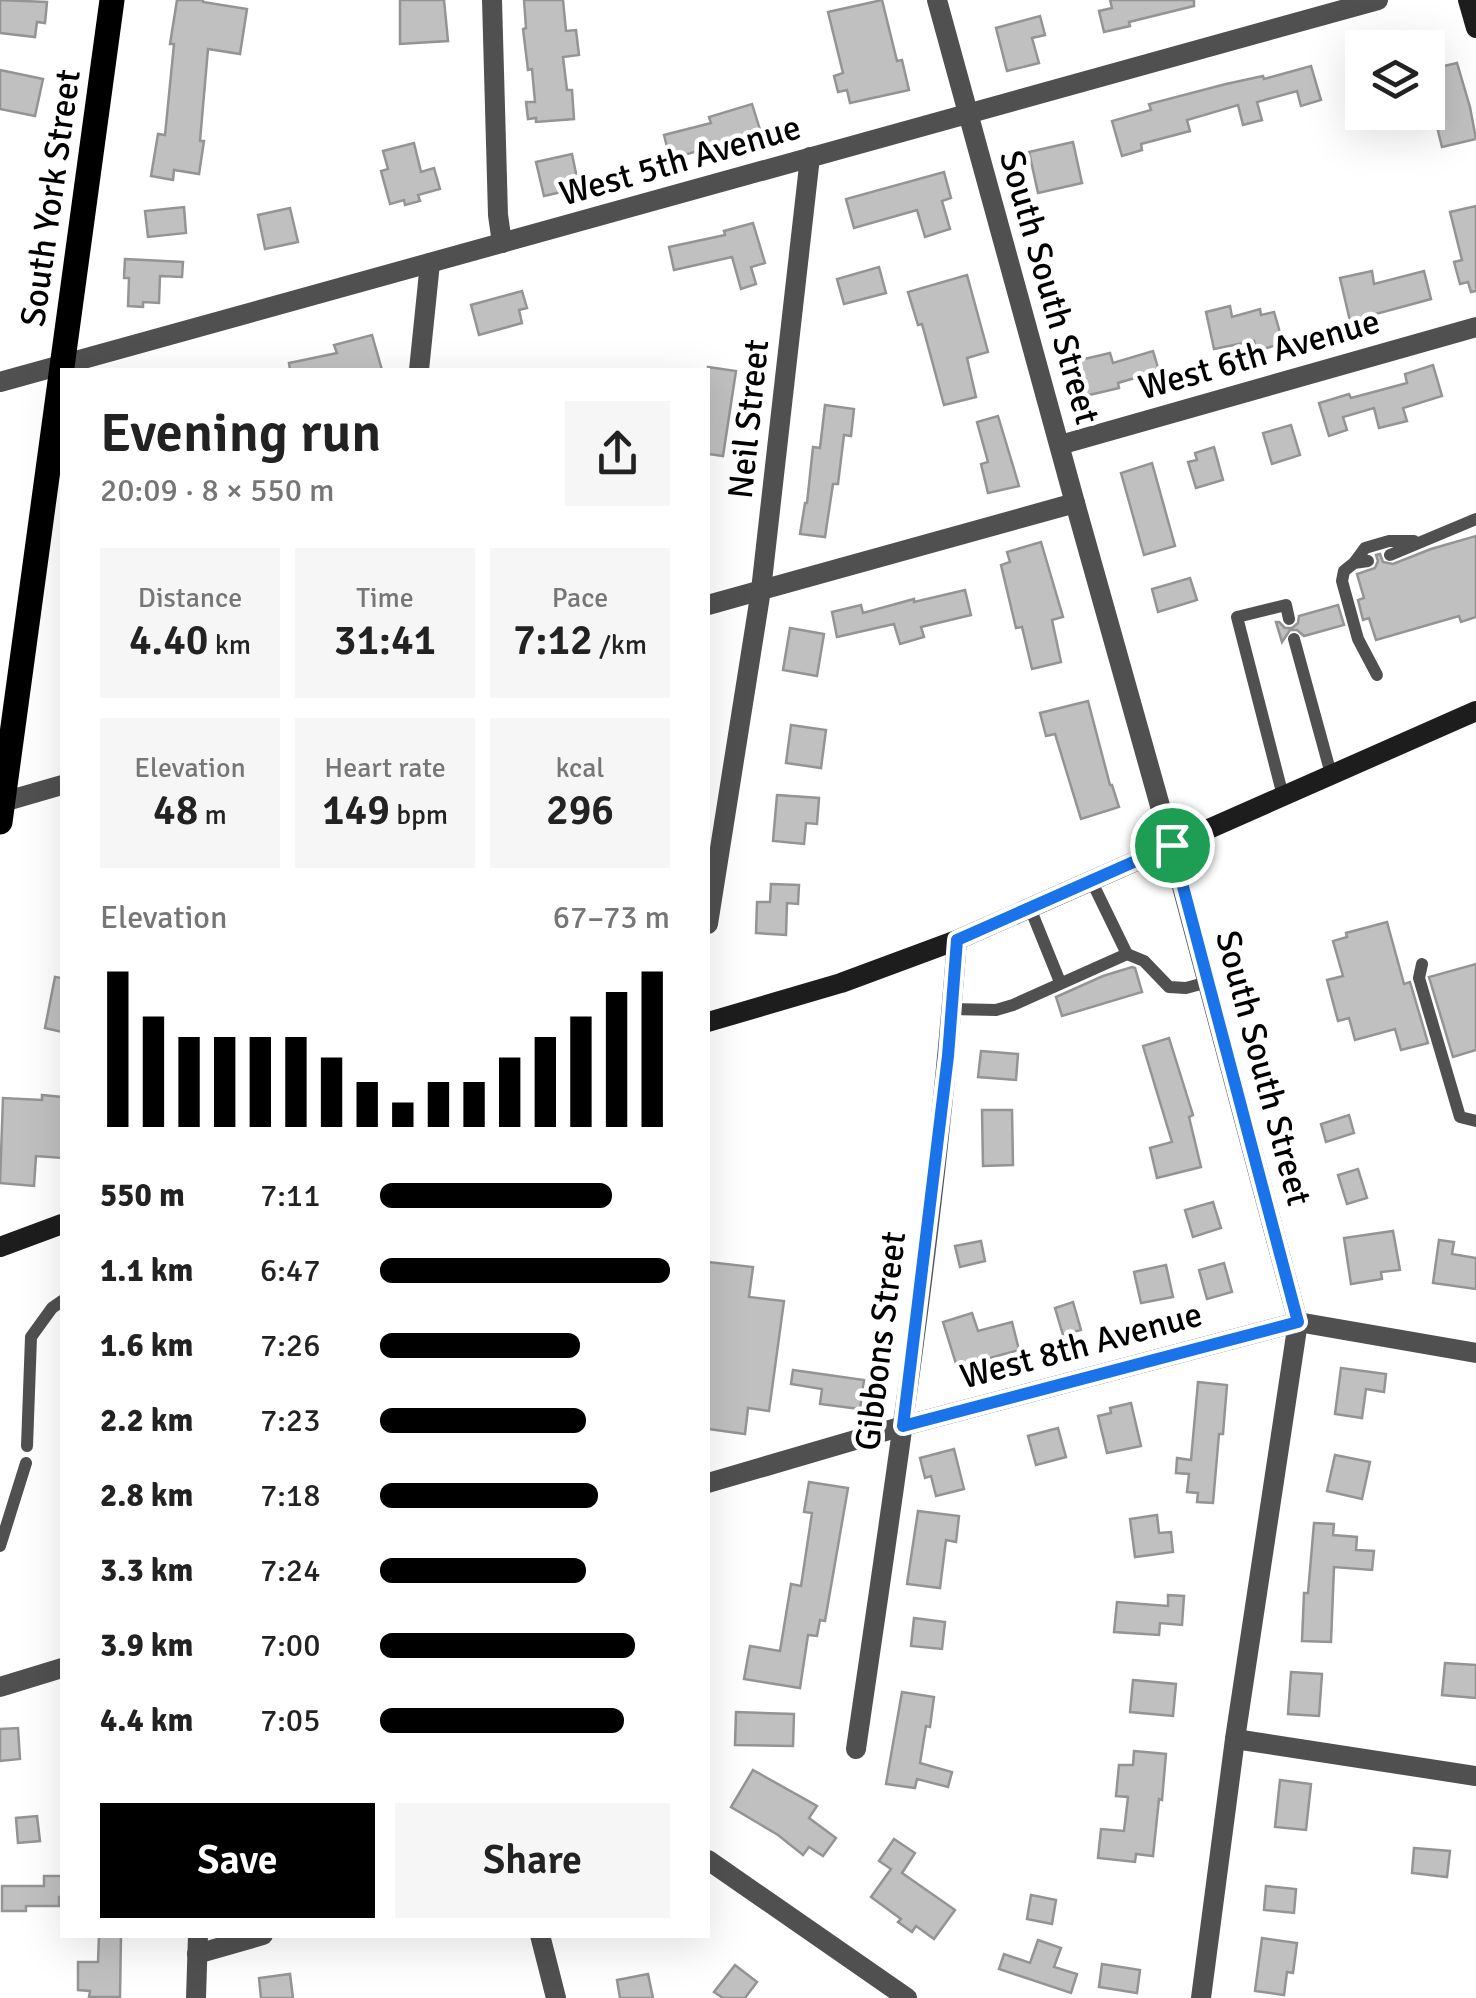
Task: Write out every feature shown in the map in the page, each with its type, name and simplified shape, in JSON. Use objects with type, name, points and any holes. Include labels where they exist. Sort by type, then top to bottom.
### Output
[{"type":"main road","name":"South York Street","points":[[63,368],[112,0]]},
{"type":"main road","points":[[1468,0],[1476,28]]},
{"type":"main road","name":"South York Street","points":[[1,809],[60,386]]},
{"type":"main road","points":[[710,1021],[841,983],[957,940],[1476,710]]},
{"type":"main road","points":[[0,1247],[60,1225]]},
{"type":"street","points":[[492,0],[502,243]]},
{"type":"street","name":"South South Street","points":[[937,0],[1172,845],[1298,1322],[1201,1998]]},
{"type":"street","name":"West 5th Avenue","points":[[0,382],[1378,0]]},
{"type":"street","name":"Neil Street","points":[[710,911],[761,590],[810,158]]},
{"type":"street","points":[[419,368],[430,263]]},
{"type":"street","name":"West 6th Avenue","points":[[1060,444],[1476,326]]},
{"type":"street","points":[[710,604],[1074,503]]},
{"type":"street","points":[[1,809],[60,786]]},
{"type":"street","name":"Gibbons Street","points":[[856,1750],[903,1426],[946,1075],[957,940]]},
{"type":"street","name":"West 8th Avenue","points":[[710,1483],[903,1426],[1298,1322],[1476,1352]]},
{"type":"street","points":[[0,1687],[60,1669]]},
{"type":"street","points":[[1236,1740],[1476,1776]]},
{"type":"street","points":[[710,1861],[907,1998]]},
{"type":"street","points":[[196,1998],[198,1945],[244,1938]]},
{"type":"street","points":[[541,1938],[556,1998]]},
{"type":"lane","points":[[1390,555],[1476,519]]},
{"type":"lane","points":[[1377,675],[1358,638],[1342,581],[1344,571],[1361,562],[1365,548],[1388,541],[1421,540]]},
{"type":"lane","points":[[1282,796],[1236,618],[1286,605],[1289,619]]},
{"type":"lane","points":[[1294,639],[1332,774]]},
{"type":"lane","points":[[1091,880],[1127,954],[1144,961],[1169,986],[1186,988],[1208,982]]},
{"type":"lane","points":[[1030,908],[1060,982]]},
{"type":"lane","points":[[952,1008],[996,1010],[1013,1005],[1127,954]]},
{"type":"lane","points":[[1422,964],[1418,978],[1460,1117],[1476,1120]]},
{"type":"lane","points":[[27,1446],[31,1337],[60,1302]]},
{"type":"lane","points":[[0,1546],[26,1463]]},
{"type":"building","points":[[0,0],[47,2],[45,23],[37,22],[35,37],[0,33]]},
{"type":"building","points":[[177,0],[203,0],[247,9],[240,54],[208,49],[199,174],[174,170],[173,180],[151,176],[158,134],[165,135],[174,44],[170,44]]},
{"type":"building","points":[[400,0],[444,0],[448,41],[400,44]]},
{"type":"building","points":[[524,0],[563,0],[566,31],[576,30],[579,55],[563,57],[567,90],[572,90],[574,119],[528,119],[526,102],[535,102],[523,29]]},
{"type":"building","points":[[882,0],[897,61],[902,60],[909,90],[850,103],[847,90],[838,92],[834,76],[843,73],[828,12]]},
{"type":"building","points":[[1110,0],[1194,0],[1194,6],[1104,32],[1099,11],[1112,8]]},
{"type":"building","points":[[1040,16],[1045,35],[1032,38],[1039,63],[1007,71],[996,28]]},
{"type":"building","points":[[1457,63],[1476,139],[1442,147],[1438,130],[1445,130],[1445,66]]},
{"type":"building","points":[[1311,66],[1321,100],[1301,106],[1297,91],[1257,102],[1262,120],[1243,125],[1238,105],[1187,120],[1190,131],[1141,144],[1142,150],[1122,156],[1112,121],[1151,110],[1149,104]]},
{"type":"building","points":[[0,70],[43,79],[35,116],[0,109]]},
{"type":"building","points":[[752,104],[761,133],[670,159],[664,135],[711,123],[709,117]]},
{"type":"building","points":[[1073,142],[1082,183],[1038,193],[1029,152]]},
{"type":"building","points":[[414,143],[421,172],[434,168],[440,189],[418,195],[420,201],[390,204],[381,171],[388,169],[383,151]]},
{"type":"building","points":[[572,154],[579,188],[544,196],[536,162]]},
{"type":"building","points":[[944,172],[951,198],[942,201],[950,229],[925,237],[917,210],[854,228],[846,199]]},
{"type":"building","points":[[1476,206],[1476,291],[1471,292],[1468,282],[1460,284],[1454,262],[1462,260],[1450,212]]},
{"type":"building","points":[[184,207],[186,233],[148,237],[145,211]]},
{"type":"building","points":[[290,208],[298,242],[265,249],[258,215]]},
{"type":"building","points":[[753,223],[765,263],[751,267],[756,284],[741,289],[732,257],[674,270],[669,247],[725,235],[724,231]]},
{"type":"building","points":[[125,259],[183,262],[182,277],[160,276],[159,303],[128,306]]},
{"type":"building","points":[[879,267],[886,293],[844,304],[837,279]]},
{"type":"building","points":[[1372,271],[1374,284],[1424,271],[1431,299],[1350,321],[1340,278]]},
{"type":"building","points":[[967,275],[988,352],[967,358],[976,397],[944,405],[922,324],[918,325],[908,292]]},
{"type":"building","points":[[522,291],[527,308],[519,310],[522,323],[479,335],[471,305]]},
{"type":"building","points":[[1230,306],[1232,317],[1260,309],[1261,315],[1274,312],[1283,343],[1257,351],[1254,341],[1214,349],[1206,312]]},
{"type":"building","points":[[372,335],[381,368],[290,368],[289,363],[337,353],[334,345]]},
{"type":"building","points":[[1153,351],[1159,371],[1118,383],[1119,388],[1085,396],[1076,361],[1110,353],[1113,363]]},
{"type":"building","points":[[1433,365],[1442,396],[1403,408],[1407,421],[1379,428],[1374,408],[1343,417],[1347,430],[1329,436],[1319,403],[1407,383],[1405,374]]},
{"type":"building","points":[[708,368],[736,371],[723,456],[710,454]]},
{"type":"building","points":[[825,405],[854,409],[851,436],[844,435],[838,484],[833,484],[825,537],[800,534],[813,447],[820,448]]},
{"type":"building","points":[[998,416],[1019,486],[988,493],[981,464],[988,462],[977,422]]},
{"type":"building","points":[[1291,425],[1300,455],[1272,464],[1263,433]]},
{"type":"building","points":[[1214,447],[1223,480],[1196,488],[1188,462],[1197,460],[1195,453]]},
{"type":"building","points":[[1152,463],[1175,546],[1144,555],[1121,473]]},
{"type":"building","points":[[1476,536],[1476,617],[1461,622],[1459,616],[1376,640],[1369,618],[1363,620],[1358,600],[1364,598],[1357,574],[1375,568],[1376,555],[1393,564]]},
{"type":"building","points":[[1041,542],[1063,617],[1052,620],[1061,662],[1032,669],[1022,627],[1016,628],[1001,565],[1010,562],[1007,552]]},
{"type":"building","points":[[1190,578],[1197,600],[1158,612],[1152,589]]},
{"type":"building","points":[[965,590],[971,615],[921,627],[924,637],[900,644],[894,624],[837,637],[832,612],[861,605],[863,613]]},
{"type":"building","points":[[1338,605],[1344,625],[1304,636],[1290,630],[1282,642],[1276,622],[1292,628],[1299,616]]},
{"type":"building","points":[[790,628],[824,634],[817,676],[783,670]]},
{"type":"building","points":[[1088,701],[1119,807],[1081,819],[1055,734],[1046,736],[1040,713]]},
{"type":"building","points":[[791,725],[826,730],[821,768],[786,763]]},
{"type":"building","points":[[777,795],[819,798],[817,824],[806,823],[804,844],[773,841]]},
{"type":"building","points":[[771,884],[799,885],[798,904],[787,903],[786,935],[756,933],[757,902],[770,902]]},
{"type":"building","points":[[1387,922],[1404,984],[1410,982],[1428,1043],[1401,1050],[1395,1029],[1355,1040],[1349,1018],[1338,1021],[1327,980],[1343,976],[1333,941],[1347,937],[1346,933]]},
{"type":"building","points":[[1476,964],[1476,1050],[1453,1057],[1429,977]]},
{"type":"building","points":[[1132,967],[1142,992],[1062,1016],[1056,997]]},
{"type":"building","points":[[55,977],[60,978],[60,1032],[45,1028]]},
{"type":"building","points":[[1169,1038],[1193,1115],[1189,1117],[1201,1167],[1157,1178],[1150,1148],[1172,1142],[1143,1046]]},
{"type":"building","points":[[981,1051],[1018,1054],[1016,1080],[978,1077]]},
{"type":"building","points":[[42,1095],[60,1097],[60,1158],[36,1156],[34,1186],[0,1183],[3,1098],[42,1100]]},
{"type":"building","points":[[982,1110],[1012,1110],[1013,1165],[983,1166]]},
{"type":"building","points":[[1349,1115],[1354,1133],[1326,1142],[1321,1124]]},
{"type":"building","points":[[1358,1169],[1367,1198],[1347,1204],[1338,1175]]},
{"type":"building","points":[[1213,1202],[1221,1228],[1193,1237],[1185,1210]]},
{"type":"building","points":[[1393,1231],[1400,1270],[1381,1272],[1382,1279],[1351,1284],[1344,1238]]},
{"type":"building","points":[[1439,1240],[1454,1242],[1452,1254],[1476,1258],[1476,1289],[1433,1283]]},
{"type":"building","points":[[981,1241],[985,1261],[960,1267],[955,1246]]},
{"type":"building","points":[[710,1262],[753,1267],[749,1297],[784,1301],[769,1411],[748,1408],[745,1434],[710,1429]]},
{"type":"building","points":[[1224,1263],[1232,1292],[1207,1299],[1199,1270]]},
{"type":"building","points":[[1166,1265],[1173,1297],[1141,1303],[1134,1272]]},
{"type":"building","points":[[1073,1302],[1081,1330],[1063,1335],[1055,1308]]},
{"type":"building","points":[[972,1313],[978,1331],[1012,1322],[1019,1350],[957,1367],[943,1322]]},
{"type":"building","points":[[1341,1368],[1386,1374],[1384,1392],[1366,1389],[1362,1418],[1335,1414]]},
{"type":"building","points":[[793,1370],[864,1380],[860,1409],[820,1404],[822,1389],[791,1384]]},
{"type":"building","points":[[1198,1382],[1227,1385],[1213,1503],[1197,1502],[1198,1493],[1187,1492],[1189,1474],[1176,1473],[1177,1458],[1191,1460]]},
{"type":"building","points":[[1131,1403],[1141,1446],[1107,1453],[1098,1416],[1111,1413],[1110,1408]]},
{"type":"building","points":[[1058,1428],[1066,1457],[1036,1465],[1028,1436]]},
{"type":"building","points":[[954,1449],[964,1489],[936,1496],[931,1476],[925,1478],[920,1458]]},
{"type":"building","points":[[1335,1455],[1370,1462],[1362,1499],[1327,1491]]},
{"type":"building","points":[[809,1482],[848,1488],[825,1621],[820,1620],[817,1636],[808,1635],[800,1688],[744,1679],[750,1646],[780,1651],[791,1584],[801,1586],[812,1513],[804,1512]]},
{"type":"building","points":[[918,1511],[959,1516],[956,1542],[946,1540],[940,1588],[907,1584]]},
{"type":"building","points":[[1157,1515],[1159,1533],[1171,1532],[1173,1552],[1135,1557],[1130,1519]]},
{"type":"building","points":[[1314,1523],[1334,1524],[1333,1535],[1357,1537],[1356,1550],[1374,1551],[1372,1570],[1334,1567],[1331,1642],[1302,1641]]},
{"type":"building","points":[[1168,1595],[1184,1596],[1182,1625],[1160,1623],[1159,1635],[1114,1632],[1117,1602],[1168,1606]]},
{"type":"building","points":[[914,1618],[945,1622],[942,1649],[911,1646]]},
{"type":"building","points":[[1445,1663],[1476,1665],[1476,1698],[1442,1695]]},
{"type":"building","points":[[1291,1672],[1322,1674],[1319,1716],[1288,1714]]},
{"type":"building","points":[[1133,1680],[1176,1684],[1173,1716],[1130,1712]]},
{"type":"building","points":[[902,1692],[934,1697],[920,1763],[952,1772],[948,1787],[917,1779],[915,1788],[886,1784]]},
{"type":"building","points":[[736,1712],[794,1714],[793,1746],[735,1745]]},
{"type":"building","points":[[18,1728],[20,1759],[0,1761],[0,1729]]},
{"type":"building","points":[[1134,1751],[1166,1754],[1153,1856],[1136,1854],[1135,1862],[1098,1858],[1101,1829],[1124,1831],[1128,1797],[1116,1796],[1119,1765],[1133,1765]]},
{"type":"building","points":[[753,1770],[817,1806],[809,1818],[836,1838],[823,1856],[809,1847],[803,1855],[731,1807]]},
{"type":"building","points":[[1280,1780],[1311,1784],[1306,1830],[1275,1827]]},
{"type":"building","points":[[37,1816],[40,1841],[18,1843],[16,1818]]},
{"type":"building","points":[[894,1839],[915,1853],[902,1873],[955,1910],[934,1939],[916,1926],[912,1932],[871,1897],[891,1869],[879,1861]]},
{"type":"building","points":[[1414,1848],[1450,1851],[1447,1877],[1412,1873]]},
{"type":"building","points":[[44,1876],[60,1876],[59,1906],[2,1911],[2,1886],[44,1886]]},
{"type":"building","points":[[1266,1886],[1296,1889],[1294,1913],[1264,1910]]},
{"type":"building","points":[[1031,1895],[1056,1900],[1052,1924],[1027,1919]]},
{"type":"building","points":[[99,1938],[121,1938],[120,1997],[89,1997],[90,1991],[78,1990],[78,1962],[98,1962]]},
{"type":"building","points":[[1262,1938],[1297,1943],[1293,1973],[1287,1972],[1284,1995],[1255,1991]]},
{"type":"building","points":[[1038,1940],[1061,1948],[1054,1967],[1077,1974],[1071,1993],[999,1969],[1004,1954],[1030,1963]]},
{"type":"building","points":[[1102,1964],[1140,1970],[1137,1993],[1099,1987]]},
{"type":"building","points":[[735,1965],[757,1982],[745,1998],[723,1998],[714,1992]]},
{"type":"building","points":[[290,1974],[293,1998],[261,1998],[259,1978]]},
{"type":"building","points":[[648,1974],[653,1998],[620,1998],[617,1980]]},
{"type":"route","points":[[1172,845],[1298,1322],[903,1426],[948,1056],[957,940],[1172,845]]}]
